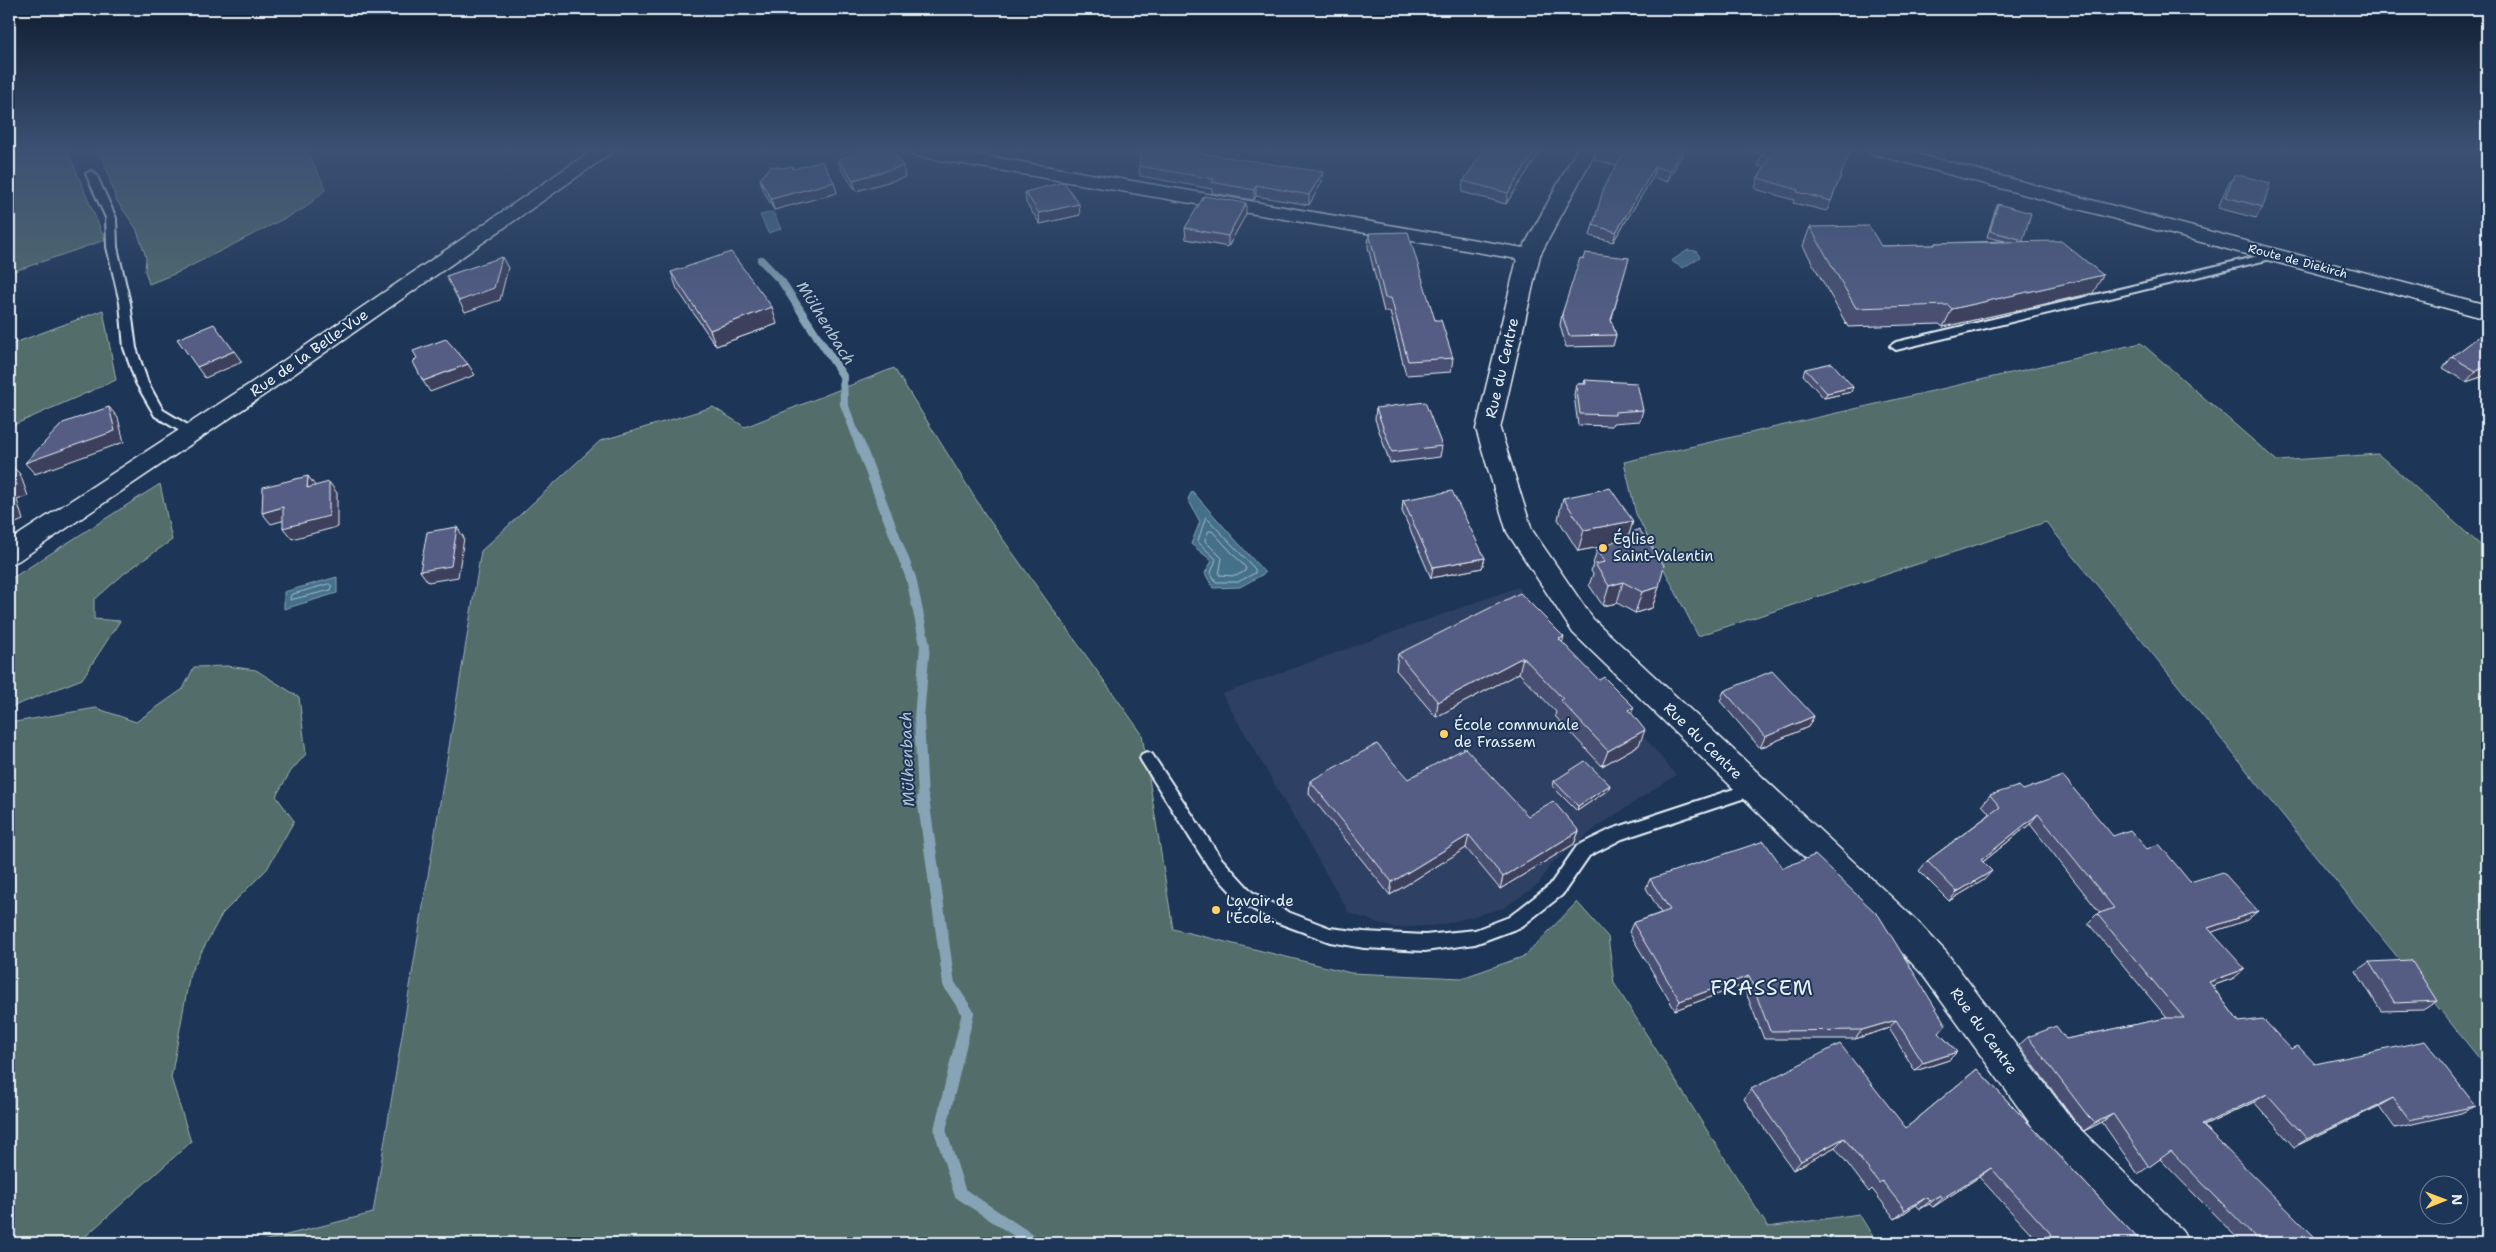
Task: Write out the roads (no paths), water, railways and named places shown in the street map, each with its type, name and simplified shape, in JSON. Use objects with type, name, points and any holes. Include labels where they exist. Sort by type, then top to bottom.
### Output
[{"type":"street","name":"Rue de la Belle-Vue","points":[[9,554],[521,207]]},
{"type":"street","points":[[1252,207],[1529,255]]},
{"type":"street","name":"Rue du Centre","points":[[1555,207],[1529,255],[1488,429],[1520,532],[1582,626],[1752,789],[1906,932],[1934,963],[2063,1138],[2169,1243]]},
{"type":"street","name":"Route de Diekirch","points":[[2096,207],[2487,312]]},
{"type":"lane","points":[[106,207],[111,218],[112,247],[125,303],[130,348],[142,384],[158,413],[192,432]]},
{"type":"lane","points":[[1896,346],[2275,255]]},
{"type":"lane","points":[[1148,758],[1215,862],[1246,897],[1282,917],[1314,929],[1364,940],[1425,943],[1475,937],[1514,922],[1556,890],[1583,851],[1617,834],[1752,789]]},
{"type":"water","points":[[773,212],[781,229],[768,233],[760,215]]},
{"type":"water","points":[[1688,250],[1696,251],[1700,257],[1683,268],[1671,261]]},
{"type":"water","points":[[1192,491],[1265,573],[1240,587],[1213,588],[1205,573],[1212,561],[1191,544],[1200,522],[1188,499]]},
{"type":"water","points":[[337,577],[337,593],[284,609],[284,592]]},
{"type":"waterway","name":"Mülhenbach","points":[[761,260],[782,282],[843,376],[844,404],[857,438]]},
{"type":"waterway","name":"Mülhenbach","points":[[857,437],[911,578],[925,645],[919,718],[923,799]]},
{"type":"waterway","name":"Mülhenbach","points":[[923,798],[949,984],[968,1013],[940,1130],[960,1193],[1035,1243]]},
{"type":"place","name":"Église Saint-Valentin","points":[[1603,548]]},
{"type":"place","name":"École communale de Frassem","points":[[1444,734]]},
{"type":"place","name":"Lavoir de l'École.","points":[[1216,910]]},
{"type":"district","name":"FRASSEM","points":[[1762,988]]}]
